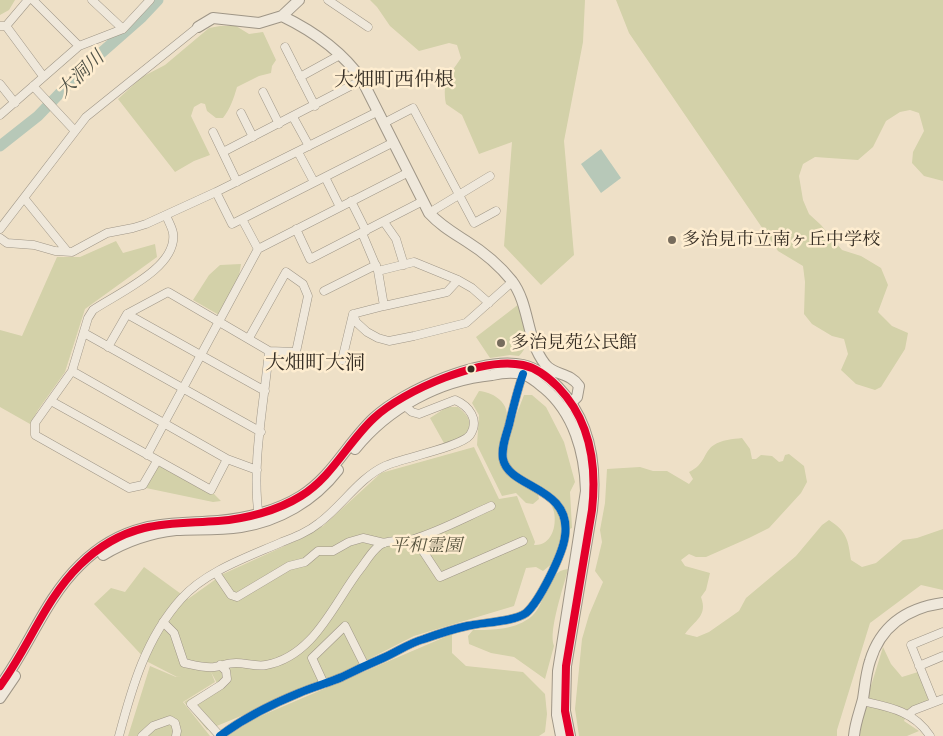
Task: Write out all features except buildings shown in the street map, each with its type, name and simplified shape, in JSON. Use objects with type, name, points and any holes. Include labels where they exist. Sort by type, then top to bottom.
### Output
[{"type":"street","points":[[28,0],[3,26],[43,76]]},
{"type":"street","points":[[33,0],[79,46]]},
{"type":"street","points":[[92,0],[123,29]]},
{"type":"street","points":[[0,115],[79,46],[123,29],[150,0]]},
{"type":"street","points":[[0,229],[86,117],[198,27],[214,18],[258,24],[282,16],[299,0]]},
{"type":"street","points":[[328,0],[368,27]]},
{"type":"street","points":[[282,16],[316,35],[352,66],[362,80],[429,213],[438,224],[467,242],[490,260],[512,282],[520,296],[538,354],[546,366],[574,378],[579,386],[577,397],[568,406]]},
{"type":"street","points":[[285,47],[315,106]]},
{"type":"street","points":[[300,77],[340,55]]},
{"type":"street","points":[[223,152],[362,80]]},
{"type":"street","points":[[0,84],[14,103]]},
{"type":"street","points":[[34,86],[75,131]]},
{"type":"street","points":[[264,92],[279,124]]},
{"type":"street","points":[[384,123],[413,108],[474,223],[496,210]]},
{"type":"street","points":[[0,238],[7,243],[34,245],[55,251],[72,252],[106,233],[132,228],[166,215],[377,112]]},
{"type":"street","points":[[241,113],[253,137]]},
{"type":"street","points":[[293,116],[309,146]]},
{"type":"street","points":[[214,132],[237,182]]},
{"type":"street","points":[[216,192],[232,224],[394,142]]},
{"type":"street","points":[[298,152],[314,182]]},
{"type":"street","points":[[147,455],[258,249],[408,172]]},
{"type":"street","points":[[429,213],[490,176]]},
{"type":"street","points":[[325,177],[340,207]]},
{"type":"street","points":[[24,198],[67,252]]},
{"type":"street","points":[[351,201],[377,268],[384,306]]},
{"type":"street","points":[[296,230],[310,259],[424,201]]},
{"type":"street","points":[[157,461],[143,486],[129,488],[35,435],[35,423],[72,371],[88,318],[93,310],[142,280],[168,254],[173,234],[166,215]]},
{"type":"street","points":[[242,219],[258,249]]},
{"type":"street","points":[[384,222],[396,239],[404,265]]},
{"type":"street","points":[[324,291],[377,268],[414,262],[458,280],[472,288],[488,303]]},
{"type":"street","points":[[108,346],[127,314],[168,292],[270,350],[296,352],[308,296],[303,284],[286,272],[249,338]]},
{"type":"street","points":[[353,314],[447,292],[458,280]]},
{"type":"street","points":[[353,314],[356,322],[367,332],[389,341],[466,323],[512,282]]},
{"type":"street","points":[[127,314],[266,391]]},
{"type":"street","points":[[342,360],[353,314]]},
{"type":"street","points":[[84,333],[261,432]]},
{"type":"street","points":[[259,518],[257,470],[270,350]]},
{"type":"street","points":[[0,698],[67,589],[96,559],[127,542],[144,536],[176,530],[226,529],[259,518],[300,497],[314,487],[375,417],[421,387],[460,372],[502,364],[521,365],[533,368],[548,377],[585,430],[591,450],[595,486],[566,666],[565,711],[570,736]]},
{"type":"street","points":[[72,371],[228,459],[257,470]]},
{"type":"street","points":[[0,686],[66,581],[96,551],[127,534],[144,528],[278,517],[314,495],[330,481],[376,426],[404,405],[432,390],[460,381],[502,373],[523,374],[568,406],[583,454],[586,472],[586,491],[558,671],[557,715],[561,736]]},
{"type":"street","points":[[220,665],[226,671],[227,679],[221,685],[191,704],[220,736],[232,726],[260,711],[421,640],[464,627],[520,616],[527,611],[534,604],[554,569],[561,554],[565,535],[563,517],[557,504],[548,495],[515,475],[504,461],[504,446],[523,374]]},
{"type":"street","points":[[119,736],[144,656],[164,622],[181,599],[216,573],[305,532],[320,523],[373,473],[386,466],[457,444],[469,436],[474,426],[472,413],[464,404],[455,400],[419,414],[412,412],[404,405]]},
{"type":"street","points":[[50,401],[211,490],[228,459]]},
{"type":"street","points":[[216,573],[230,595],[237,597],[289,566],[305,562],[318,551],[332,551],[349,542],[363,538],[384,543],[415,539],[491,506]]},
{"type":"street","points":[[415,539],[440,577],[523,541]]},
{"type":"street","points":[[164,622],[174,633],[184,663],[199,667],[230,663],[264,666],[281,661],[297,651],[321,628],[348,584],[374,552],[384,543]]},
{"type":"street","points":[[854,736],[870,662],[876,647],[889,628],[902,616],[915,609],[943,603]]},
{"type":"street","points":[[324,684],[312,658],[346,626],[365,666]]},
{"type":"street","points":[[934,702],[911,645],[943,632]]},
{"type":"street","points":[[920,666],[943,656]]},
{"type":"street","points":[[909,714],[914,710],[943,699]]},
{"type":"street","points":[[862,701],[893,708],[909,714],[922,725],[930,736]]},
{"type":"street","points":[[142,736],[153,726],[170,720],[175,723],[178,731],[176,736]]},
{"type":"green space","points":[[0,0],[15,0],[9,10],[0,15]]},
{"type":"green space","points":[[370,0],[585,0],[583,42],[564,141],[574,255],[541,285],[504,246],[512,142],[479,154],[462,115],[446,104],[446,84],[450,74],[461,58],[457,45],[449,43],[419,51],[390,26]]},
{"type":"green space","points":[[616,0],[943,0],[943,181],[924,176],[912,163],[913,152],[924,131],[919,113],[910,110],[900,112],[886,121],[873,147],[858,160],[815,157],[803,164],[799,176],[803,200],[809,214],[842,250],[861,256],[881,268],[888,285],[878,312],[892,326],[908,333],[905,349],[881,387],[875,390],[856,384],[841,370],[848,354],[844,339],[832,336],[812,324],[804,314],[805,282],[803,266],[778,251],[629,33]]},
{"type":"green space","points":[[236,26],[249,34],[263,32],[276,60],[272,66],[271,73],[259,76],[237,87],[232,103],[223,118],[216,118],[207,111],[205,104],[201,103],[194,107],[191,116],[210,155],[194,161],[175,172],[118,99],[142,77],[165,65],[209,28]]},
{"type":"green space","points":[[116,241],[123,253],[155,244],[157,257],[85,309],[65,372],[30,424],[0,407],[0,330],[22,336],[57,257],[80,257]]},
{"type":"green space","points":[[241,264],[239,276],[219,315],[193,300],[209,275],[220,265]]},
{"type":"green space","points":[[519,304],[527,338],[523,350],[519,356],[510,355],[490,358],[476,337]]},
{"type":"green space","points":[[479,391],[494,395],[504,405],[507,421],[501,460],[538,494],[539,499],[533,504],[526,503],[516,493],[502,496],[477,445],[479,415],[472,403]]},
{"type":"green space","points":[[524,395],[532,395],[546,407],[564,442],[575,482],[570,492],[572,528],[567,530],[563,509],[524,479],[508,461],[509,437]]},
{"type":"green space","points":[[447,407],[458,407],[467,416],[470,425],[468,434],[445,445],[430,418]]},
{"type":"green space","points":[[742,438],[750,449],[752,459],[756,459],[761,455],[772,456],[779,462],[783,461],[785,455],[789,454],[804,466],[807,482],[801,493],[769,528],[706,557],[696,557],[689,554],[681,560],[685,566],[710,573],[706,590],[701,597],[703,603],[702,613],[685,634],[697,637],[709,632],[739,611],[746,598],[796,556],[822,525],[829,520],[840,528],[846,537],[851,560],[862,567],[876,563],[903,540],[917,538],[943,529],[943,590],[921,585],[870,623],[837,730],[837,736],[579,736],[575,709],[582,639],[589,615],[603,582],[595,571],[602,542],[600,530],[605,503],[607,469],[640,467],[653,471],[667,471],[689,484],[693,479],[689,472],[699,465],[710,448],[720,442]]},
{"type":"green space","name":"平和霊園","points":[[474,447],[499,499],[517,496],[535,542],[534,545],[545,542],[552,534],[555,518],[550,501],[562,517],[564,535],[553,563],[543,571],[536,567],[526,568],[514,606],[414,636],[328,680],[207,730],[184,702],[217,683],[211,672],[215,682],[183,702],[210,736],[128,736],[150,666],[177,677],[148,662],[94,604],[111,588],[125,592],[144,567],[188,599],[223,574],[300,539],[323,526],[381,473]]},
{"type":"green space","points":[[161,466],[214,494],[221,501],[213,502],[146,488],[156,467]]},
{"type":"green space","points":[[568,569],[555,620],[553,630],[554,646],[545,679],[514,657],[491,653],[469,644],[468,636],[473,630],[512,627],[526,621],[537,610],[550,581],[560,571]]},
{"type":"green space","points":[[452,634],[452,653],[466,666],[523,672],[545,694],[547,714],[545,732],[539,736],[227,736],[256,718]]},
{"type":"green space","points":[[883,647],[891,664],[902,677],[918,672],[930,704],[909,708],[904,721],[919,731],[907,736],[860,736],[862,715]]},
{"type":"shaded area","points":[[601,149],[621,178],[601,193],[581,164]]},
{"type":"waterway","name":"大洞川","points":[[0,146],[38,116],[84,68],[142,17],[158,0]]},
{"type":"transit line","points":[[0,686],[47,608],[68,578],[80,565],[109,542],[126,534],[153,526],[239,518],[282,506],[312,488],[331,469],[374,418],[387,407],[404,397],[466,370],[506,364],[523,365],[533,368],[546,376],[569,400],[578,414],[584,429],[592,460],[592,510],[566,666],[565,711],[570,736]]},
{"type":"transit line","points":[[220,736],[248,717],[268,707],[342,677],[413,643],[462,627],[514,618],[526,613],[544,589],[560,554],[565,536],[565,520],[559,507],[550,498],[516,477],[508,469],[503,459],[504,442],[523,374]]},
{"type":"place","name":"多治見市立南ヶ丘中学校","points":[[672,240]]},
{"type":"place","name":"多治見苑公民館","points":[[501,343]]},
{"type":"district","name":"大畑町西仲根","points":[[394,81]]},
{"type":"district","name":"大畑町大洞","points":[[315,364]]}]
